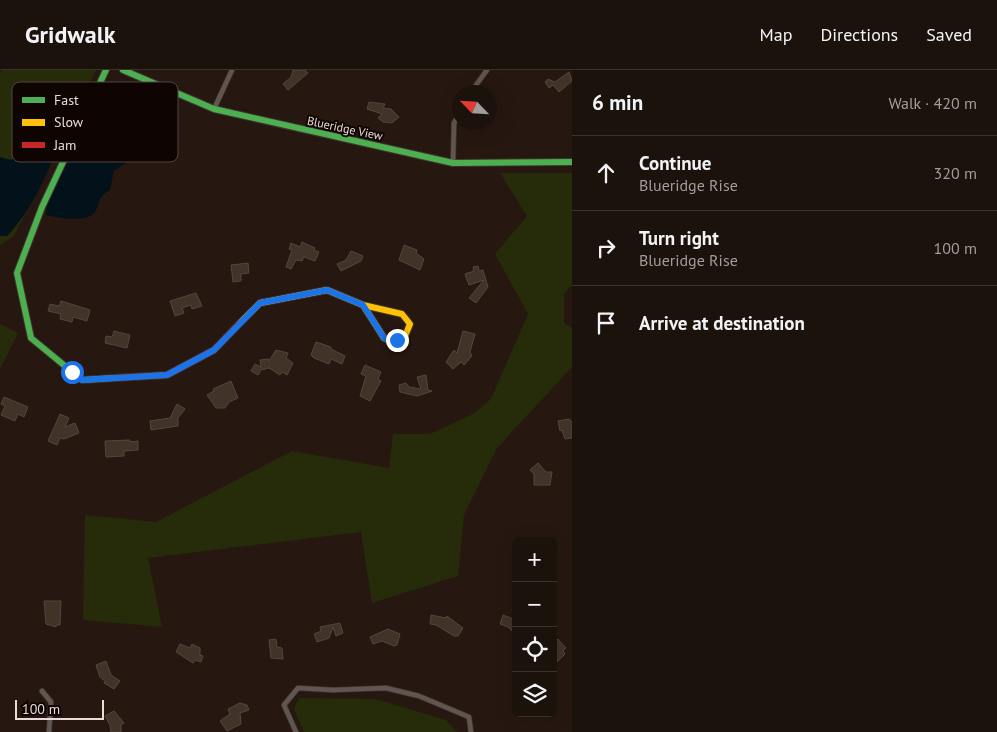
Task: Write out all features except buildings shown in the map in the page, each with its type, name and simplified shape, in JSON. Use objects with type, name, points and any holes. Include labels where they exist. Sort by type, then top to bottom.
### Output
[{"type":"street","points":[[100,82],[106,70]]},
{"type":"street","name":"Blueridge View","points":[[123,70],[151,82]]},
{"type":"street","points":[[214,109],[232,70]]},
{"type":"street","points":[[476,85],[488,70]]},
{"type":"street","name":"Blueridge View","points":[[178,94],[214,109],[454,163],[572,162]]},
{"type":"street","points":[[454,130],[454,163]]},
{"type":"street","points":[[63,162],[42,207],[17,273],[31,338],[82,380],[167,375],[214,350],[260,303],[327,290],[363,305],[402,314],[410,324],[405,336],[393,342],[384,338],[363,305]]},
{"type":"street","points":[[296,732],[284,705],[298,688],[333,690],[386,688],[419,696],[469,717],[471,732]]},
{"type":"street","points":[[42,691],[51,702],[49,732]]},
{"type":"green space","points":[[3,70],[96,70],[90,82],[12,82],[12,162],[51,162],[14,236],[0,245],[0,72]]},
{"type":"green space","points":[[500,173],[572,173],[572,285],[564,294],[564,323],[572,328],[572,367],[497,448],[464,515],[458,576],[372,603],[361,532],[148,558],[162,627],[83,620],[85,515],[156,522],[292,451],[389,468],[393,434],[430,434],[473,414],[491,399],[528,314],[495,254],[527,216]]},
{"type":"green space","points":[[0,324],[18,333],[0,369]]},
{"type":"green space","points":[[299,698],[375,699],[446,720],[457,732],[304,732],[294,709]]},
{"type":"shaded area","points":[[0,157],[12,162],[52,162],[25,213],[7,236],[0,236]]},
{"type":"shaded area","points":[[67,162],[127,162],[114,171],[110,190],[101,198],[95,212],[86,218],[72,219],[46,215],[47,206]]},
{"type":"traffic: fast","points":[[100,82],[106,70]]},
{"type":"traffic: fast","points":[[123,70],[151,82]]},
{"type":"traffic: fast","points":[[178,94],[214,109],[453,163],[572,162]]},
{"type":"traffic: fast","points":[[63,162],[42,207],[17,273],[31,338],[82,380],[114,378]]},
{"type":"traffic: slow","points":[[240,323],[260,303],[327,290],[363,305],[402,314],[410,324],[405,336],[393,342],[384,338],[363,305]]},
{"type":"traffic: jam","points":[[114,378],[167,375],[214,350],[240,323]]},
{"type":"route","points":[[72,372],[82,380],[167,375],[214,350],[260,303],[327,290],[363,305],[384,338],[393,342],[397,340]]}]
